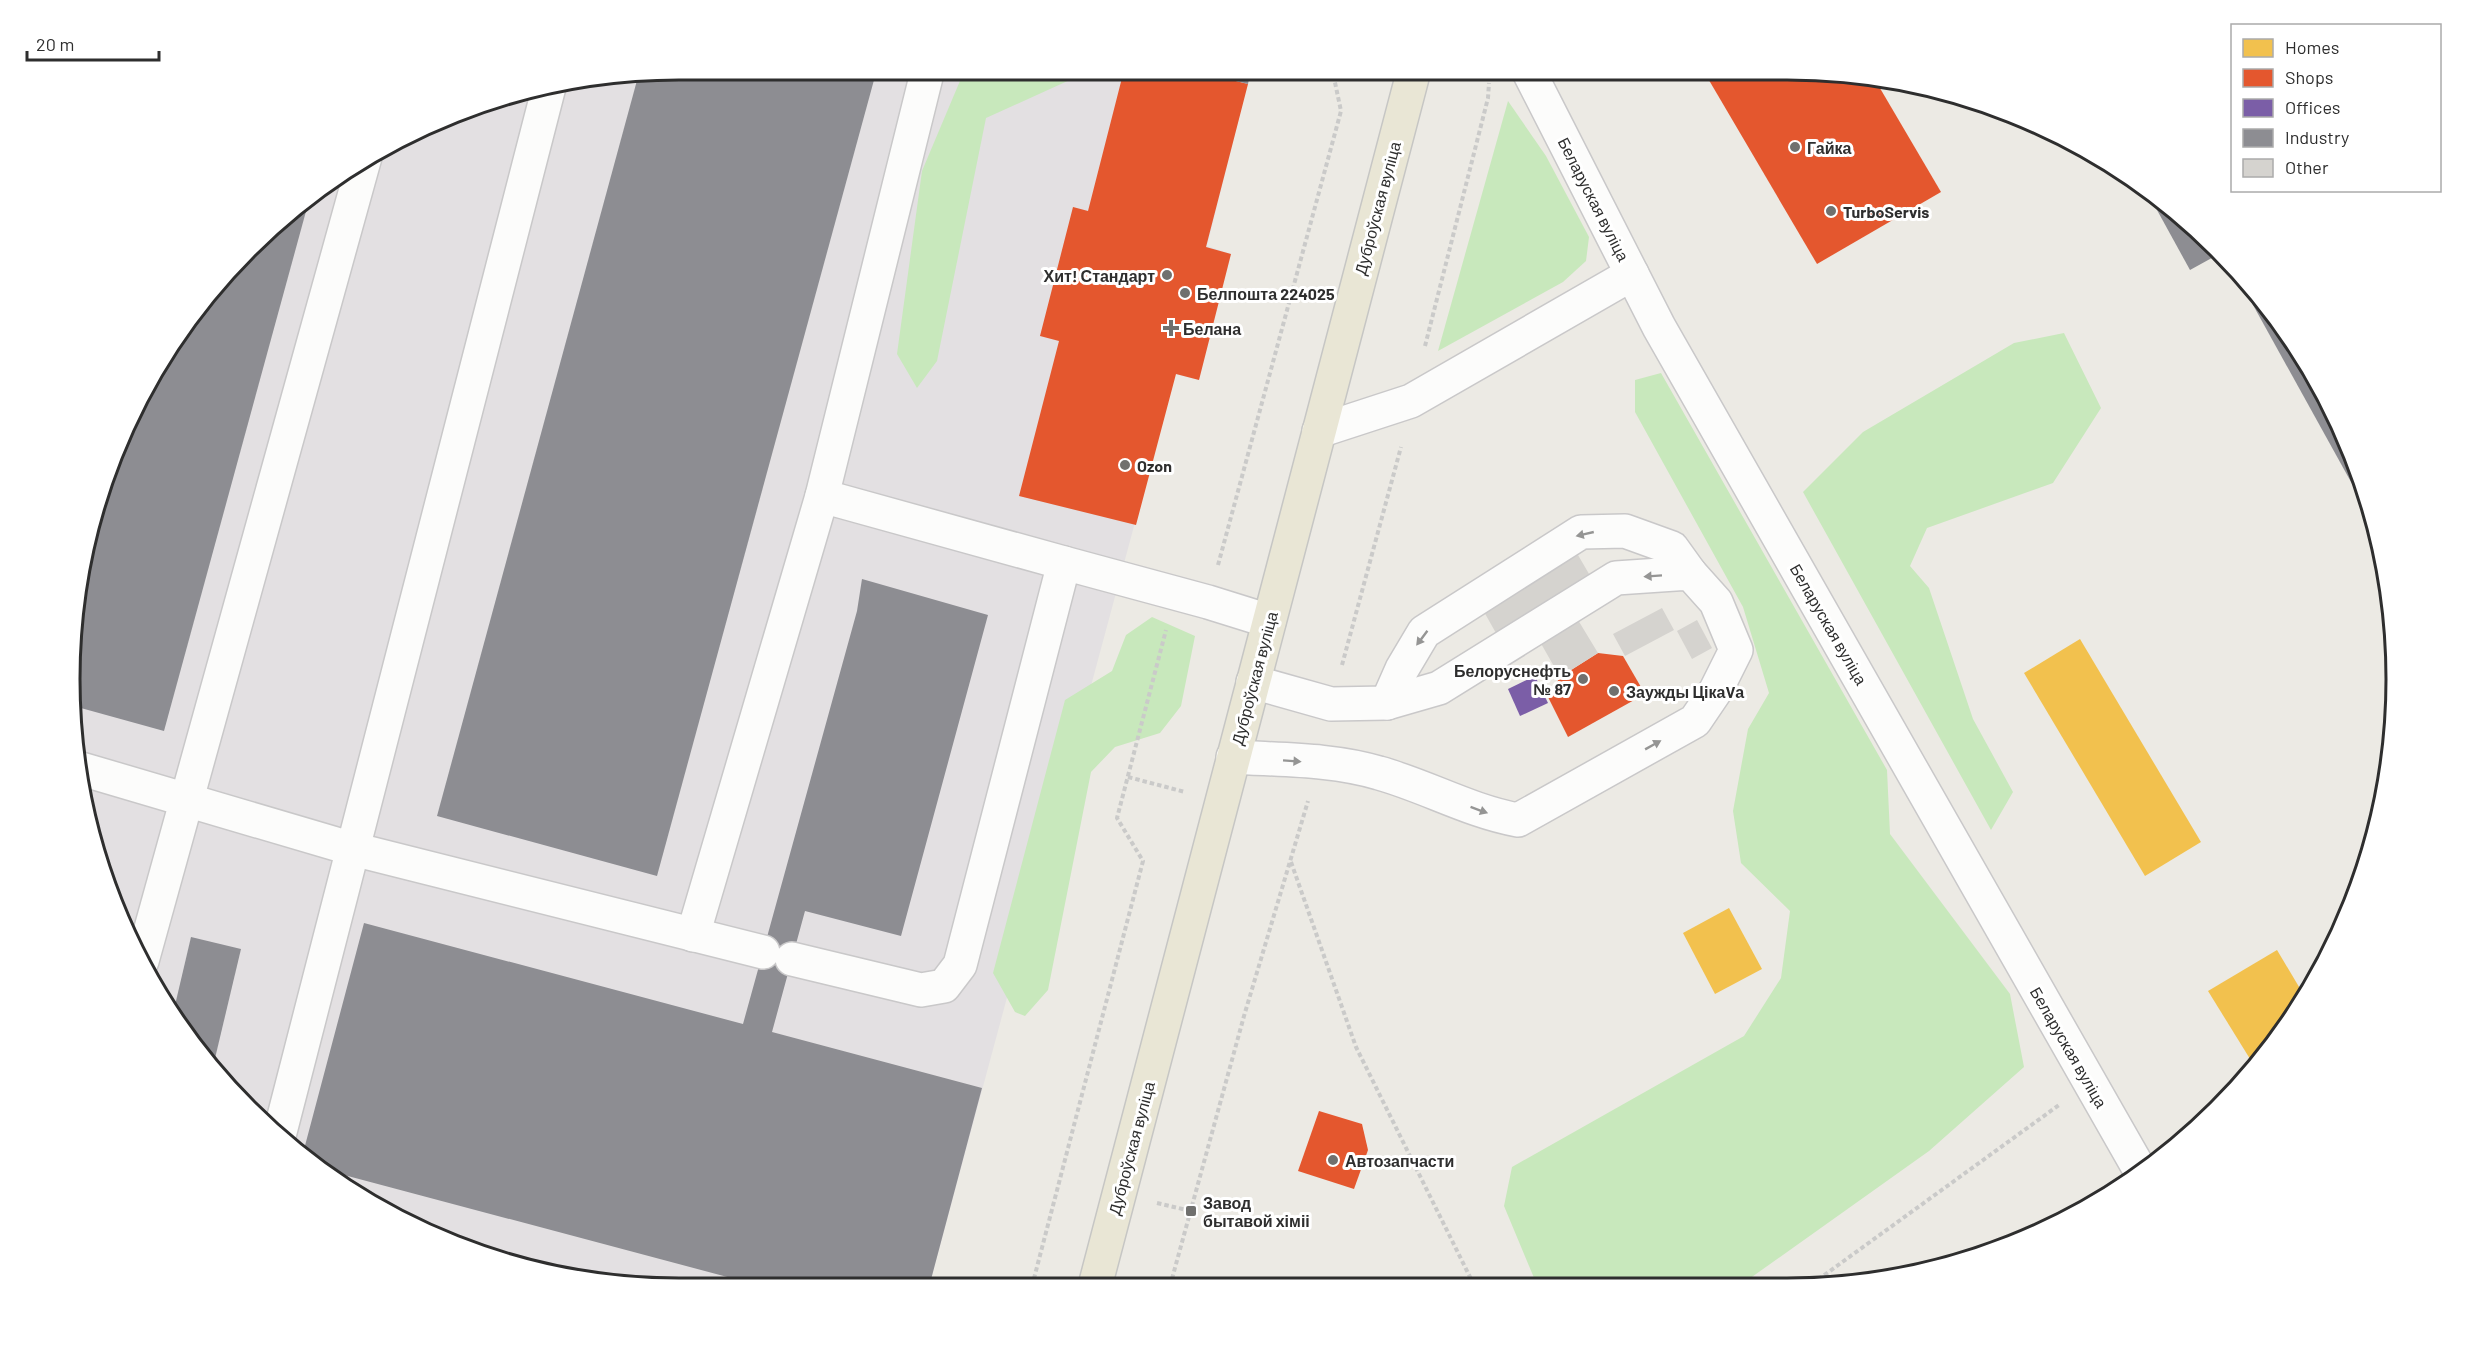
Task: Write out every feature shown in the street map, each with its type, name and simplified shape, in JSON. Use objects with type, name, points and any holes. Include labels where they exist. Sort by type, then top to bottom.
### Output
[{"type":"main road","name":"Дуброўская вуліца","points":[[1097,1278],[1411,80]]},
{"type":"street","points":[[693,935],[822,496],[925,80]]},
{"type":"street","name":"Беларуская вуліца","points":[[1533,80],[1659,327],[2137,1165]]},
{"type":"street","points":[[281,1127],[547,95]]},
{"type":"street","points":[[145,951],[361,171]]},
{"type":"street","points":[[1318,431],[1411,401],[1632,274]]},
{"type":"street","points":[[822,496],[1208,602],[1269,621]]},
{"type":"street","points":[[1233,757],[1318,762],[1378,772],[1492,815],[1518,820],[1695,721],[1716,690],[1736,650],[1716,602],[1690,573],[1672,548],[1625,531],[1581,532],[1424,632],[1402,669],[1387,703]]},
{"type":"street","points":[[87,771],[353,849],[693,935],[921,990],[944,986],[960,965],[1064,563]]},
{"type":"street","points":[[1253,682],[1331,704],[1387,703],[1439,688],[1616,578],[1690,573]]},
{"type":"path","points":[[1034,1278],[1143,861],[1117,818],[1167,626],[1169,627],[1208,602],[1341,111],[1334,80]]},
{"type":"path","points":[[1128,777],[1222,802]]},
{"type":"path","points":[[1291,861],[1356,1047],[1471,1278]]},
{"type":"path","points":[[1822,1277],[2090,1084]]},
{"type":"shaded area","points":[[1248,80],[1207,246],[1231,254],[1199,380],[1175,374],[931,1278],[640,1277],[562,1267],[486,1247],[414,1217],[379,1198],[314,1155],[255,1103],[228,1074],[203,1044],[160,979],[141,944],[111,872],[91,796],[85,757],[81,718],[81,640],[91,562],[100,524],[111,486],[141,414],[160,379],[203,314],[255,255],[284,228],[314,203],[379,160],[414,141],[486,111],[562,91],[640,81]]},
{"type":"green space","points":[[960,80],[1070,80],[986,118],[937,361],[917,388],[897,354],[922,171]]},
{"type":"green space","points":[[1508,101],[1546,156],[1589,237],[1586,261],[1563,282],[1438,351]]},
{"type":"green space","points":[[2064,333],[2101,408],[2053,483],[1927,528],[1910,566],[1929,588],[1973,719],[2013,792],[1991,830],[1803,492],[1863,432],[2014,343]]},
{"type":"green space","points":[[1661,373],[1887,770],[1890,834],[2010,994],[2024,1067],[1929,1151],[1750,1278],[1534,1278],[1504,1206],[1512,1167],[1744,1036],[1781,978],[1790,911],[1741,863],[1733,811],[1748,729],[1769,693],[1743,607],[1635,412],[1635,380]]},
{"type":"green space","points":[[1152,617],[1195,636],[1181,706],[1160,733],[1115,747],[1091,772],[1048,990],[1025,1016],[1015,1012],[993,973],[1065,700],[1112,671],[1126,635]]},
{"type":"building: Homes","points":[[2080,639],[2201,842],[2145,876],[2024,673]]},
{"type":"building: Homes","points":[[1729,908],[1762,969],[1715,994],[1683,933]]},
{"type":"building: Homes","points":[[2277,950],[2299,988],[2250,1059],[2208,991]]},
{"type":"building: Shops","points":[[1121,80],[1232,80],[1248,84],[1206,247],[1231,254],[1199,380],[1176,374],[1136,525],[1019,496],[1059,341],[1040,336],[1073,207],[1088,211]]},
{"type":"building: Shops","points":[[1709,80],[1825,81],[1880,87],[1941,192],[1817,264]]},
{"type":"building: Shops","points":[[1598,653],[1623,656],[1645,694],[1568,737],[1548,697],[1560,677]]},
{"type":"building: Shops","name":"Автозапчасти","points":[[1319,1111],[1362,1124],[1368,1150],[1354,1189],[1298,1171]]},
{"type":"building: Offices","points":[[1535,676],[1548,703],[1520,716],[1508,689]]},
{"type":"building: Industry","points":[[874,80],[657,876],[437,816],[637,81]]},
{"type":"building: Industry","points":[[1233,80],[1249,80],[1248,84]]},
{"type":"building: Industry","points":[[2155,206],[2212,258],[2190,270]]},
{"type":"building: Industry","points":[[307,209],[164,731],[81,708],[81,640],[85,601],[100,524],[111,486],[141,414],[181,346],[228,284],[255,255]]},
{"type":"building: Industry","points":[[2250,300],[2305,379],[2324,414],[2355,489]]},
{"type":"building: Industry","points":[[862,579],[988,615],[901,936],[805,911],[772,1032],[982,1088],[931,1278],[731,1278],[342,1175],[305,1147],[364,923],[743,1024],[857,611]]},
{"type":"building: Industry","points":[[191,937],[241,949],[215,1058],[175,1003]]},
{"type":"building: Other","points":[[1578,555],[1606,603],[1578,620],[1598,653],[1560,677],[1539,640],[1510,658],[1483,610]]},
{"type":"building: Other","points":[[1662,608],[1674,630],[1625,656],[1613,634]]},
{"type":"building: Other","points":[[1697,620],[1712,648],[1692,659],[1677,631]]},
{"type":"place","name":"Гайка","points":[[1795,147]]},
{"type":"place","name":"TurboServis","points":[[1831,211]]},
{"type":"place","name":"Хит! Стандарт","points":[[1167,275]]},
{"type":"place","name":"Белпошта 224025","points":[[1185,293]]},
{"type":"place","name":"Белана","points":[[1171,328]]},
{"type":"place","name":"Ozon","points":[[1125,465]]},
{"type":"place","name":"Белоруснефть № 87","points":[[1583,679]]},
{"type":"place","name":"Заужды ЦікаVа","points":[[1614,691]]},
{"type":"place","name":"Автозапчасти","points":[[1333,1160]]},
{"type":"place","name":"Завод бытавой хіміі","points":[[1191,1211]]}]
